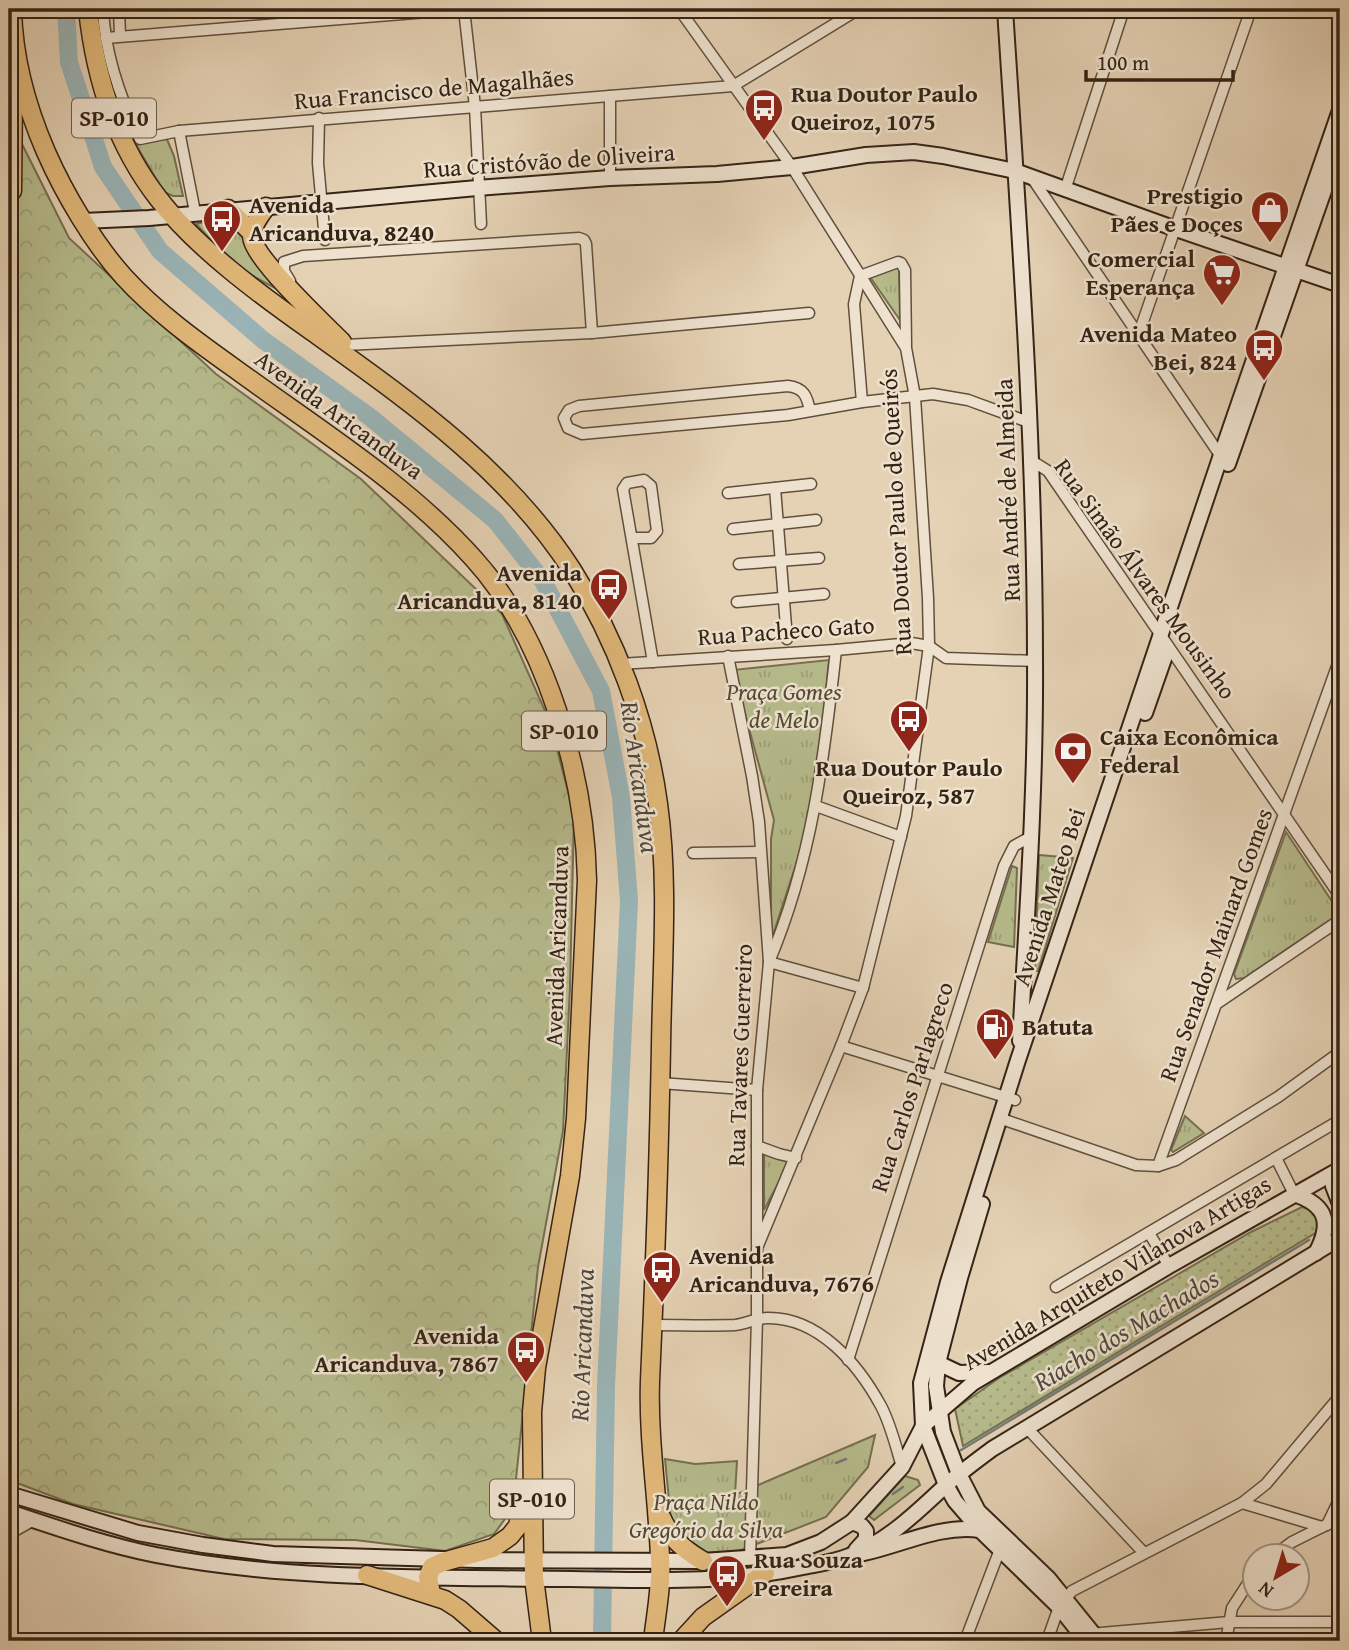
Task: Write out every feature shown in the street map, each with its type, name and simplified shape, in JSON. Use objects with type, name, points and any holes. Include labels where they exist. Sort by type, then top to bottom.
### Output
[{"type":"highway","name":"Avenida Aricanduva","points":[[12,9],[13,39],[25,95],[38,133],[54,168],[91,221],[123,276],[166,317],[396,486],[451,536],[476,561],[505,601],[524,635],[557,708],[570,752],[586,841],[585,940],[576,1118],[570,1176],[536,1368],[531,1438],[534,1578],[542,1641]]},
{"type":"highway","name":"Avenida Aricanduva","points":[[88,9],[97,67],[119,133],[139,170],[172,214],[214,255],[273,303],[374,376],[466,448],[536,521],[590,601],[620,664],[635,704],[648,753],[663,853],[660,1083],[650,1387],[661,1561],[653,1641]]},
{"type":"highway","points":[[12,191],[13,39]]},
{"type":"highway","points":[[266,206],[252,233],[253,241],[263,258],[374,376]]},
{"type":"highway","points":[[228,209],[252,233]]},
{"type":"highway","points":[[430,1586],[431,1569],[437,1564],[493,1548],[510,1536],[517,1526],[531,1438]]},
{"type":"highway","points":[[656,1506],[672,1538],[703,1561]]},
{"type":"highway","points":[[681,1641],[702,1617],[765,1573]]},
{"type":"highway","points":[[367,1575],[430,1586],[496,1641]]},
{"type":"main road","name":"Rua André de Almeida","points":[[1004,9],[1031,423],[1035,661],[1030,837],[1018,1060]]},
{"type":"main road","name":"Avenida Mateo Bei","points":[[923,1426],[921,1382],[948,1283],[1292,267],[1340,110]]},
{"type":"main road","name":"Avenida Mateo Bei","points":[[1292,267],[1340,145]]},
{"type":"main road","name":"Rua Cristóvão de Oliveira","points":[[91,221],[610,178],[717,174],[792,167],[866,155],[914,152],[1015,171],[1340,285]]},
{"type":"main road","name":"Rua André de Almeida","points":[[1024,970],[1029,985],[1042,1004]]},
{"type":"main road","name":"Avenida Mateo Bei","points":[[1011,1099],[1018,1060],[1042,1004]]},
{"type":"main road","name":"Avenida Mateo Bei","points":[[1002,1544],[978,1511],[959,1474],[943,1432],[936,1386],[938,1363],[1004,1119]]},
{"type":"main road","points":[[1340,1170],[1333,1186],[1340,1204]]},
{"type":"main road","name":"Avenida Arquiteto Vilanova Artigas","points":[[923,1426],[989,1372],[1294,1194],[1340,1170]]},
{"type":"main road","points":[[1294,1194],[1318,1206],[1324,1217],[1324,1236],[1316,1253]]},
{"type":"main road","points":[[851,1555],[916,1515],[946,1485],[992,1449],[1340,1238]]},
{"type":"main road","points":[[938,1363],[959,1373],[989,1372]]},
{"type":"main road","points":[[9,1494],[138,1533],[273,1554],[456,1559],[750,1559],[787,1555],[821,1542],[852,1522],[902,1467],[923,1426]]},
{"type":"main road","points":[[923,1426],[955,1501],[980,1530],[1002,1544],[1062,1603],[1090,1638]]},
{"type":"main road","points":[[9,1513],[156,1555],[268,1570],[367,1575]]},
{"type":"main road","points":[[851,1555],[866,1539],[866,1531],[862,1526],[852,1522]]},
{"type":"main road","points":[[430,1586],[534,1578],[717,1580],[882,1549],[951,1530],[980,1530]]},
{"type":"street","points":[[103,9],[106,38],[465,9],[475,107],[477,188],[481,224]]},
{"type":"street","points":[[120,9],[120,36]]},
{"type":"street","name":"Rua Doutor Paulo de Queirós","points":[[679,9],[792,167],[906,348],[915,397],[929,646],[906,816],[863,988],[796,1158],[757,1248],[750,1559]]},
{"type":"street","points":[[733,86],[859,9]]},
{"type":"street","points":[[1065,190],[1124,9]]},
{"type":"street","points":[[1138,336],[1251,9]]},
{"type":"street","name":"Rua Francisco de Magalhães","points":[[106,38],[125,108],[140,139],[179,131],[319,118],[733,86]]},
{"type":"street","points":[[610,96],[610,178]]},
{"type":"street","points":[[319,118],[318,163],[326,240]]},
{"type":"street","points":[[179,131],[195,212]]},
{"type":"street","points":[[1032,178],[1225,459]]},
{"type":"street","points":[[292,290],[283,266],[289,259],[303,256],[579,238],[583,240],[586,250],[592,333]]},
{"type":"street","points":[[862,402],[854,304],[860,276],[893,262],[901,263],[905,270],[906,348]]},
{"type":"street","points":[[345,345],[592,333],[809,313]]},
{"type":"street","points":[[810,411],[807,396],[802,390],[788,386],[579,406],[569,410],[564,418],[568,428],[582,434],[810,411],[933,394],[968,400],[1031,423]]},
{"type":"street","name":"Rua Simão Álvares Mousinho","points":[[1032,461],[1048,471],[1340,896]]},
{"type":"street","points":[[633,538],[651,538],[657,531],[651,486],[644,480],[627,483],[622,489],[633,538],[653,662]]},
{"type":"street","points":[[728,493],[811,484]]},
{"type":"street","points":[[775,488],[788,646]]},
{"type":"street","points":[[733,530],[816,520]]},
{"type":"street","points":[[739,565],[818,558]]},
{"type":"street","points":[[737,602],[824,594]]},
{"type":"street","name":"Rua Pacheco Gato","points":[[620,664],[728,656],[788,646],[836,650],[911,643],[929,646],[946,658],[1035,661]]},
{"type":"street","points":[[836,650],[816,806],[786,920],[769,962],[863,988]]},
{"type":"street","name":"Rua Tavares Guerreiro","points":[[728,656],[759,822],[769,962],[757,1090],[757,1248]]},
{"type":"street","name":"Rua Senador Mainard Gomes","points":[[1158,1166],[1340,658]]},
{"type":"street","points":[[816,806],[901,838]]},
{"type":"street","name":"Rua Carlos Parlagreco","points":[[848,1360],[1009,853],[1017,844],[1030,837]]},
{"type":"street","points":[[693,853],[760,852]]},
{"type":"street","points":[[1218,1002],[1340,920]]},
{"type":"street","points":[[841,1046],[1011,1099]]},
{"type":"street","points":[[1004,1119],[1136,1165],[1158,1166],[1176,1160],[1199,1147],[1278,1097],[1340,1052]]},
{"type":"street","points":[[660,1083],[757,1090]]},
{"type":"street","points":[[1056,1287],[1340,1120]]},
{"type":"street","points":[[757,1146],[796,1158]]},
{"type":"street","points":[[1276,1158],[1294,1194]]},
{"type":"street","points":[[1149,1233],[1170,1266]]},
{"type":"street","points":[[654,1325],[734,1325],[757,1319],[775,1319],[809,1329],[835,1345],[882,1408],[902,1467]]},
{"type":"street","points":[[1047,1641],[1062,1603],[1078,1586],[1242,1503],[1266,1484],[1340,1396]]},
{"type":"street","points":[[1028,1429],[1144,1553]]},
{"type":"street","points":[[1324,1526],[1340,1499]]},
{"type":"street","points":[[1242,1503],[1324,1526]]},
{"type":"street","points":[[1292,1542],[1340,1518]]},
{"type":"street","points":[[9,1534],[34,1520]]},
{"type":"street","points":[[965,1641],[1002,1544]]},
{"type":"street","points":[[1226,1641],[1232,1608],[1240,1596]]},
{"type":"street","points":[[1090,1638],[1229,1622],[1340,1622]]},
{"type":"green space","points":[[9,118],[69,238],[216,374],[361,479],[502,614],[550,722],[574,815],[563,1131],[538,1267],[513,1508],[494,1534],[445,1551],[355,1540],[224,1539],[73,1504],[9,1480]]},
{"type":"green space","points":[[166,137],[174,156],[183,196],[164,192],[136,145]]},
{"type":"green space","points":[[218,219],[235,224],[273,287],[244,271],[196,224]]},
{"type":"green space","points":[[899,267],[900,320],[870,277]]},
{"type":"green space","name":"Praça Gomes de Melo","points":[[829,660],[815,806],[771,941],[771,839],[774,820],[733,670]]},
{"type":"green space","points":[[1286,832],[1337,909],[1336,916],[1244,978],[1236,979],[1234,974]]},
{"type":"green space","points":[[1039,855],[1073,858],[1038,971],[1035,971]]},
{"type":"green space","points":[[1012,866],[1017,868],[1014,947],[988,942]]},
{"type":"green space","points":[[1185,1116],[1204,1133],[1173,1152],[1171,1150]]},
{"type":"green space","points":[[764,1154],[790,1161],[764,1210]]},
{"type":"green space","points":[[1302,1207],[1316,1214],[1322,1229],[963,1446],[955,1409],[999,1378],[1251,1232]]},
{"type":"green space","name":"Praça Nildo Gregório da Silva","points":[[875,1435],[868,1467],[826,1517],[736,1552],[697,1553],[672,1531],[665,1459],[695,1464],[737,1461],[735,1495]]},
{"type":"green space","points":[[905,1476],[918,1480],[920,1485],[874,1520],[869,1516]]},
{"type":"waterway","name":"Rio Aricanduva","points":[[66,9],[69,62],[103,167],[160,251],[263,340],[370,417],[495,520],[543,581],[601,691],[621,797],[629,901],[606,1386],[602,1641]]},
{"type":"waterway","name":"Riacho dos Machados","points":[[961,1450],[1309,1240]]},
{"type":"waterway","name":"Riacho dos Machados","points":[[836,1463],[846,1459]]},
{"type":"waterway","name":"Riacho dos Machados","points":[[893,1494],[903,1487]]},
{"type":"place","name":"Rua Doutor Paulo Queiroz, 1075","points":[[764,142]]},
{"type":"place","name":"Prestigio Pães e Doçes","points":[[1270,244]]},
{"type":"place","name":"Avenida Aricanduva, 8240","points":[[222,253]]},
{"type":"place","name":"Comercial Esperança","points":[[1222,307]]},
{"type":"place","name":"Avenida Mateo Bei, 824","points":[[1264,382]]},
{"type":"place","name":"Avenida Aricanduva, 8140","points":[[609,621]]},
{"type":"place","name":"Rua Doutor Paulo Queiroz, 587","points":[[909,753]]},
{"type":"place","name":"Caixa Econômica Federal","points":[[1073,785]]},
{"type":"place","name":"Batuta","points":[[995,1061]]},
{"type":"place","name":"Avenida Aricanduva, 7676","points":[[662,1304]]},
{"type":"place","name":"Avenida Aricanduva, 7867","points":[[526,1384]]},
{"type":"place","name":"Rua Souza Pereira","points":[[727,1608]]}]
